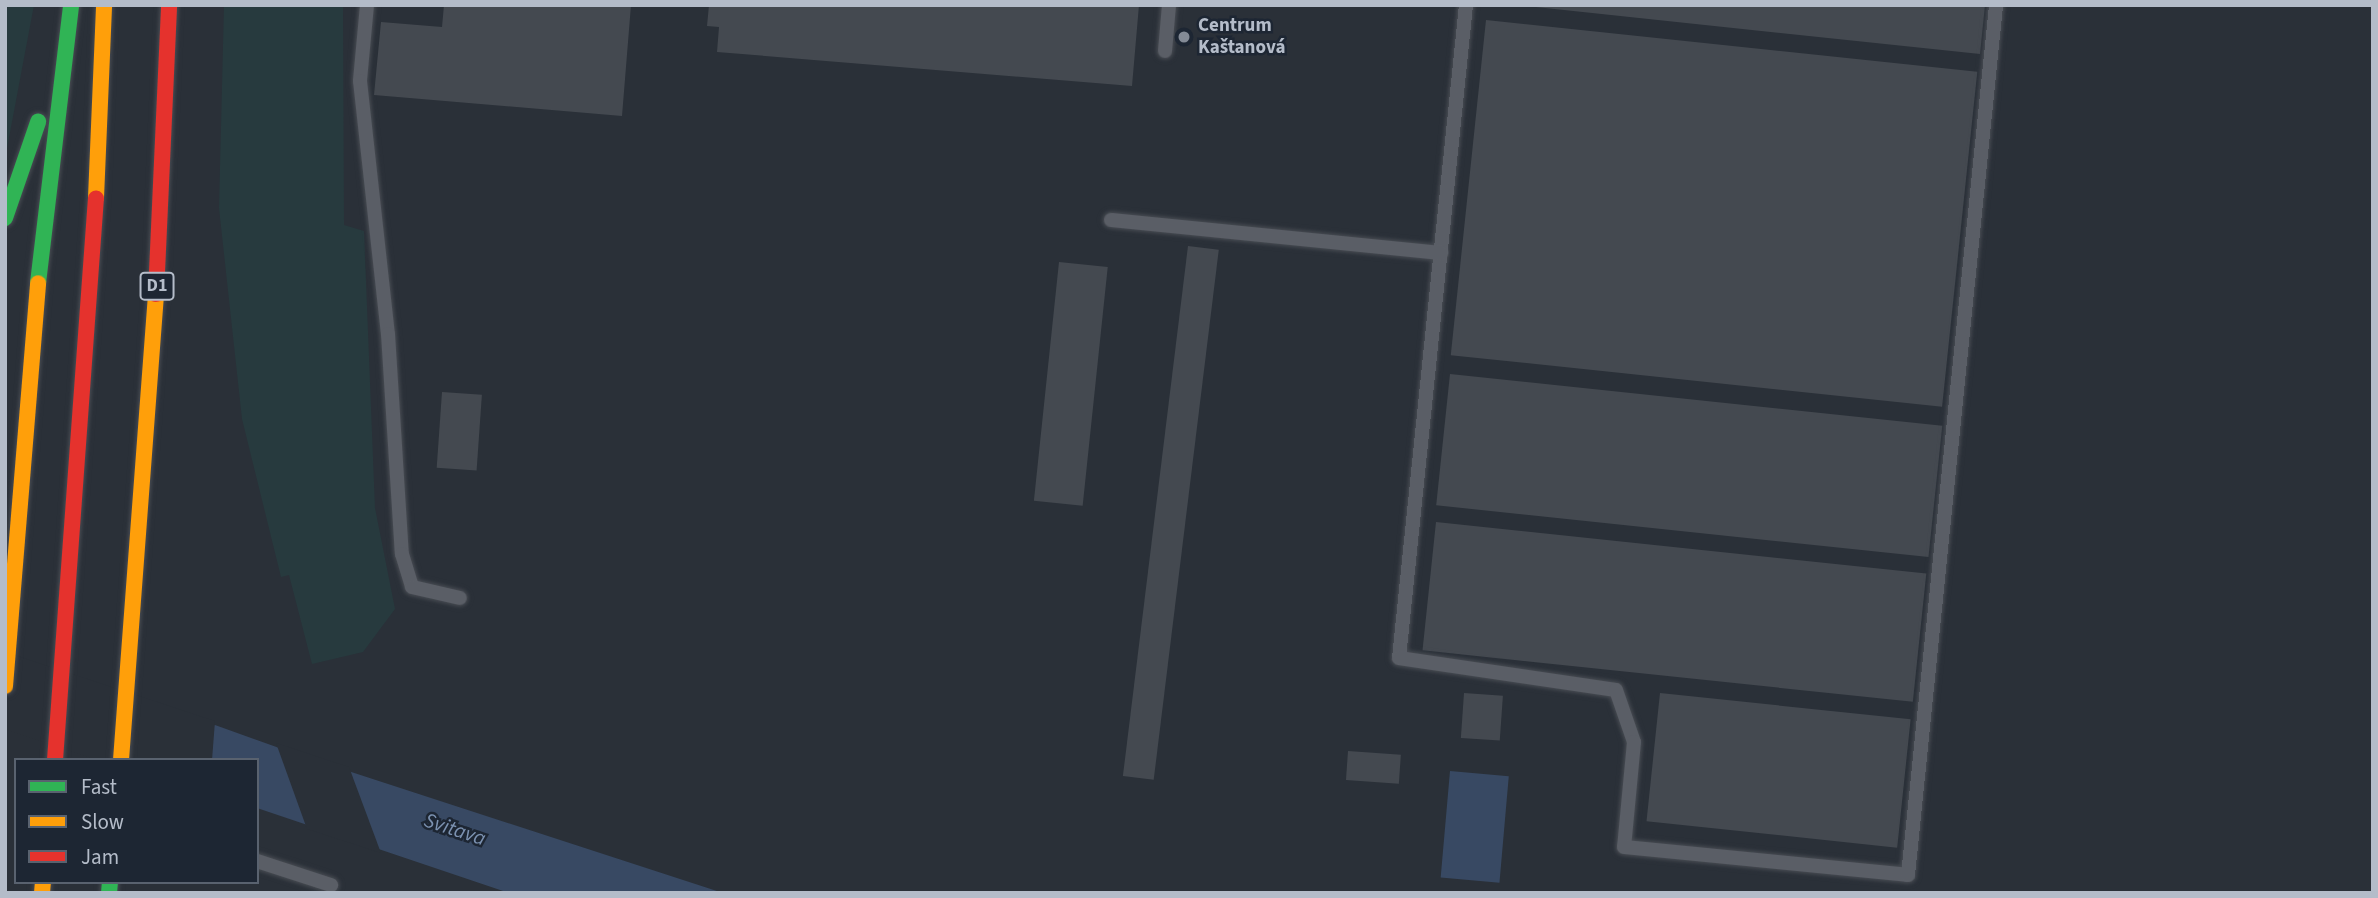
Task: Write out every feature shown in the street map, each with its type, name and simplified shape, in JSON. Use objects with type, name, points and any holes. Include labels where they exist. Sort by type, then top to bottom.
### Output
[{"type":"highway","points":[[5,686],[61,54],[71,5]]},
{"type":"highway","points":[[55,758],[74,548],[104,5]]},
{"type":"highway","name":"D1","points":[[121,758],[138,567],[169,5]]},
{"type":"highway","points":[[5,218],[61,54]]},
{"type":"lane","points":[[367,5],[360,81],[388,334],[401,554],[412,587],[460,598]]},
{"type":"lane","points":[[1165,51],[1169,5]]},
{"type":"lane","points":[[1465,5],[1399,658],[1616,690],[1634,742],[1624,847],[1908,876],[1996,5]]},
{"type":"lane","points":[[1111,220],[1441,253]]},
{"type":"lane","points":[[259,862],[331,885]]},
{"type":"green space","points":[[5,5],[34,5],[5,159]]},
{"type":"green space","points":[[224,5],[343,5],[344,225],[364,231],[375,508],[395,609],[363,652],[312,664],[289,575],[281,577],[242,419],[219,208]]},
{"type":"water","name":"Svitava","points":[[215,725],[296,754],[723,893],[509,893],[259,809],[259,758],[115,758]]},
{"type":"water","points":[[1450,771],[1509,776],[1499,883],[1441,878]]},
{"type":"pier","points":[[5,652],[215,721],[212,758],[92,758],[5,729]]},
{"type":"pier","points":[[276,743],[349,767],[381,853],[307,829]]},
{"type":"building","points":[[444,5],[631,5],[622,116],[374,95],[381,22],[442,27]]},
{"type":"building","points":[[709,5],[1139,5],[1132,86],[717,52],[719,27],[707,26]]},
{"type":"building","points":[[1516,5],[1985,5],[1980,54]]},
{"type":"building","points":[[1486,20],[1977,72],[1942,407],[1451,355]]},
{"type":"building","points":[[1188,246],[1219,250],[1154,780],[1123,776]]},
{"type":"building","points":[[1059,262],[1108,267],[1083,506],[1034,501]]},
{"type":"building","points":[[1450,374],[1942,426],[1928,557],[1436,505]]},
{"type":"building","points":[[442,392],[482,395],[477,471],[437,468]]},
{"type":"building","points":[[1436,522],[1926,574],[1913,702],[1423,650]]},
{"type":"building","points":[[1464,693],[1503,696],[1500,741],[1461,738]]},
{"type":"building","points":[[1660,693],[1911,719],[1897,848],[1647,821]]},
{"type":"building","points":[[1348,751],[1401,755],[1399,784],[1346,780]]},
{"type":"traffic: fast","points":[[38,283],[71,5]]},
{"type":"traffic: fast","points":[[5,218],[38,122]]},
{"type":"traffic: fast","points":[[109,893],[110,884]]},
{"type":"traffic: slow","points":[[96,198],[104,5]]},
{"type":"traffic: slow","points":[[5,686],[38,283]]},
{"type":"traffic: slow","points":[[121,758],[156,294]]},
{"type":"traffic: slow","points":[[42,893],[43,884]]},
{"type":"traffic: jam","points":[[156,294],[169,5]]},
{"type":"traffic: jam","points":[[55,758],[96,198]]},
{"type":"place","name":"Centrum Kaštanová","points":[[1184,37]]}]
